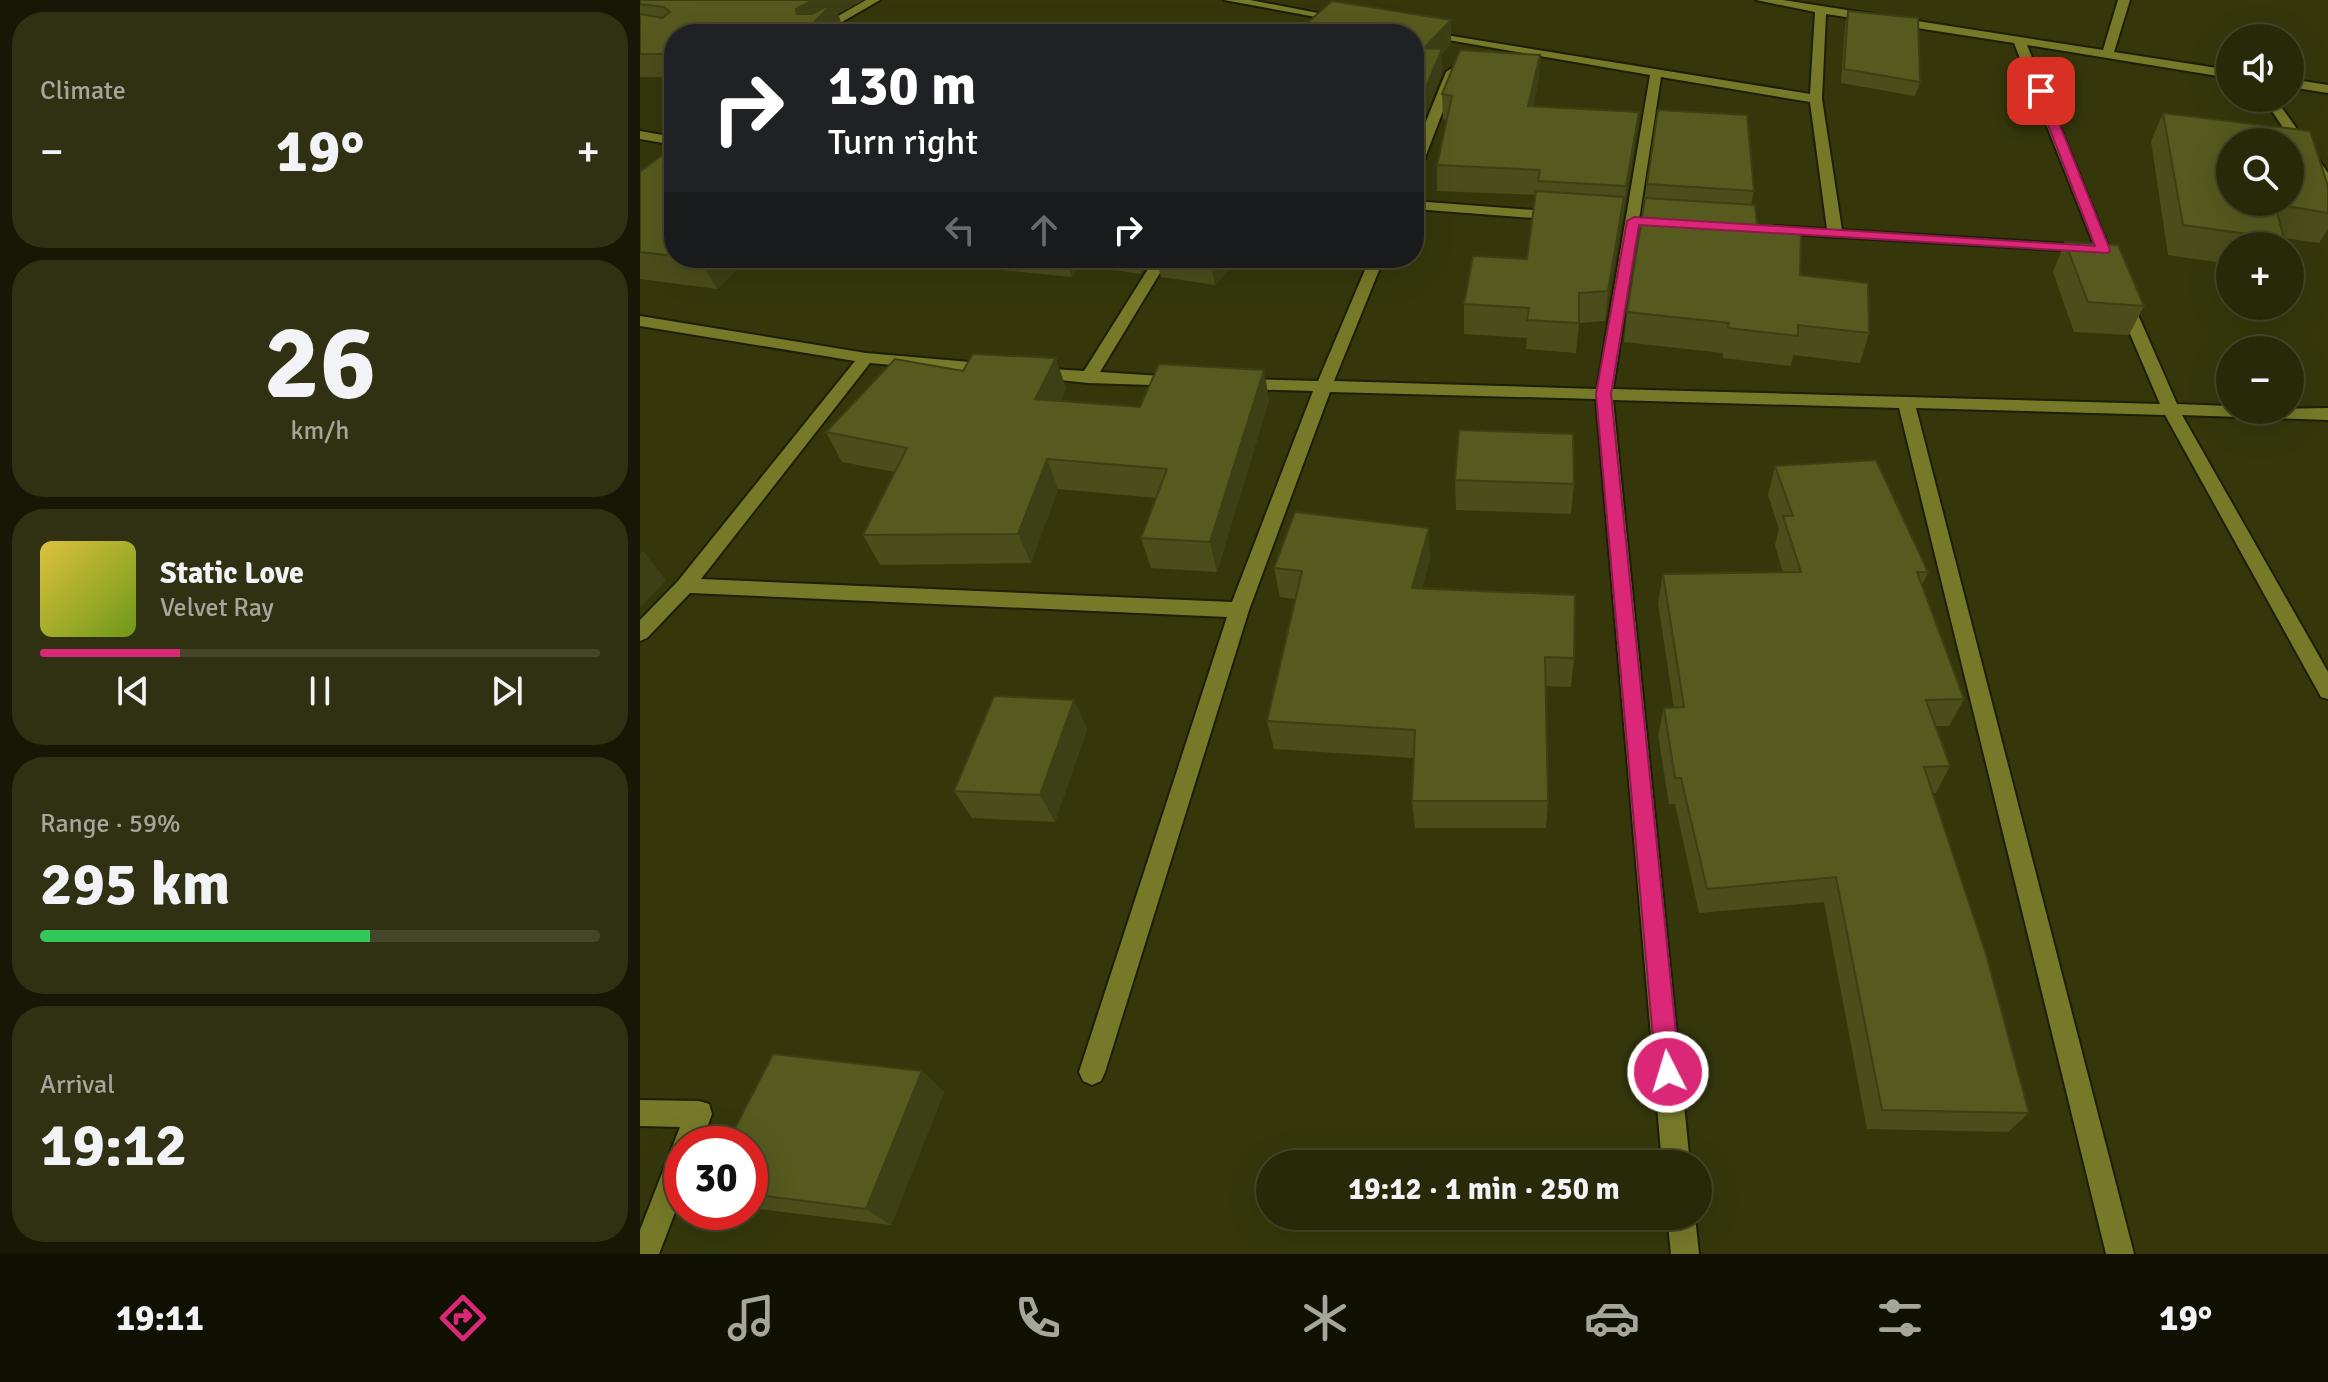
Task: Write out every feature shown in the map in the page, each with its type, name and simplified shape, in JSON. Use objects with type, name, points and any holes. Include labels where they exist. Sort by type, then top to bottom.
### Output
[{"type":"street","points":[[831,24],[874,0]]},
{"type":"street","points":[[1230,0],[1310,19],[1359,22]]},
{"type":"street","points":[[1310,19],[1321,0]]},
{"type":"street","points":[[1762,0],[2216,72]]},
{"type":"street","points":[[2107,55],[2124,0]]},
{"type":"street","points":[[1821,10],[1816,99],[1835,234]]},
{"type":"street","points":[[1424,33],[1816,99]]},
{"type":"street","points":[[1424,143],[1465,40]]},
{"type":"street","points":[[2019,41],[2171,411],[2328,691]]},
{"type":"street","points":[[1656,72],[1604,394],[1675,1150]]},
{"type":"street","points":[[2304,85],[2328,89]]},
{"type":"street","points":[[2279,112],[2328,183]]},
{"type":"street","points":[[640,135],[664,139]]},
{"type":"street","points":[[1424,206],[1571,216]]},
{"type":"street","points":[[1758,229],[2103,250]]},
{"type":"street","points":[[1088,378],[1156,268]]},
{"type":"street","points":[[1092,1072],[1239,610],[1323,388],[1373,268]]},
{"type":"street","points":[[640,321],[866,358],[1088,378],[1198,383]]},
{"type":"street","points":[[640,633],[685,586],[866,358]]},
{"type":"street","points":[[1229,384],[2328,414]]},
{"type":"street","points":[[1906,401],[2120,1254]]},
{"type":"street","points":[[685,586],[1239,610]]},
{"type":"street","points":[[640,1113],[699,1114],[694,1126]]},
{"type":"street","points":[[645,1254],[664,1205]]},
{"type":"street","points":[[1682,1230],[1685,1254]]},
{"type":"building","points":[[640,0],[813,0],[796,9],[797,14],[812,14],[833,3],[812,24],[664,24],[664,54],[640,54],[640,14],[662,18],[670,12],[664,7],[640,4]]},
{"type":"building","points":[[1332,1],[1451,20],[1424,48],[1424,24],[1306,24]]},
{"type":"building","points":[[1848,11],[1918,18],[1920,82],[1844,69]]},
{"type":"building","points":[[1424,48],[1442,49],[1424,92]]},
{"type":"building","points":[[1460,50],[1540,55],[1528,106],[1639,112],[1626,186],[1538,181],[1540,170],[1437,165],[1452,96],[1442,94]]},
{"type":"building","points":[[1658,110],[1747,115],[1754,191],[1647,184]]},
{"type":"building","points":[[2163,113],[2286,128],[2216,128],[2216,216],[2278,216],[2282,232],[2234,232],[2183,225]]},
{"type":"building","points":[[2304,130],[2310,131],[2328,186],[2328,213],[2304,209]]},
{"type":"building","points":[[664,154],[664,255],[640,252],[640,172]]},
{"type":"building","points":[[1536,191],[1624,197],[1608,291],[1579,293],[1579,323],[1527,320],[1529,308],[1464,304],[1473,256],[1527,259]]},
{"type":"building","points":[[1645,198],[1755,205],[1757,225],[1801,229],[1800,275],[1868,283],[1869,333],[1798,325],[1798,336],[1728,328],[1729,323],[1627,312]]},
{"type":"building","points":[[2065,242],[2118,245],[2144,306],[2088,302]]},
{"type":"building","points":[[973,354],[1056,358],[1035,399],[1140,407],[1159,364],[1264,370],[1210,542],[1141,538],[1167,469],[1047,459],[1018,534],[863,535],[907,448],[826,432],[895,359],[963,371]]},
{"type":"building","points":[[1459,430],[1573,434],[1574,484],[1455,480]]},
{"type":"building","points":[[1876,460],[1928,572],[1917,572],[1964,699],[1926,700],[1950,766],[1924,767],[1986,954],[2029,1113],[1882,1110],[1836,877],[1707,889],[1681,778],[1675,778],[1664,708],[1684,707],[1663,574],[1801,572],[1783,516],[1793,516],[1775,466]]},
{"type":"building","points":[[1295,512],[1429,528],[1412,588],[1575,595],[1574,658],[1545,657],[1548,801],[1412,801],[1415,730],[1267,721],[1302,571],[1274,568]]},
{"type":"building","points":[[994,696],[1074,700],[1040,795],[954,791]]},
{"type":"building","points":[[773,1054],[922,1071],[866,1209],[768,1196],[768,1126],[736,1126]]},
{"type":"route","points":[[1668,1072],[1604,394],[1634,221],[2103,250],[2041,91]]}]
